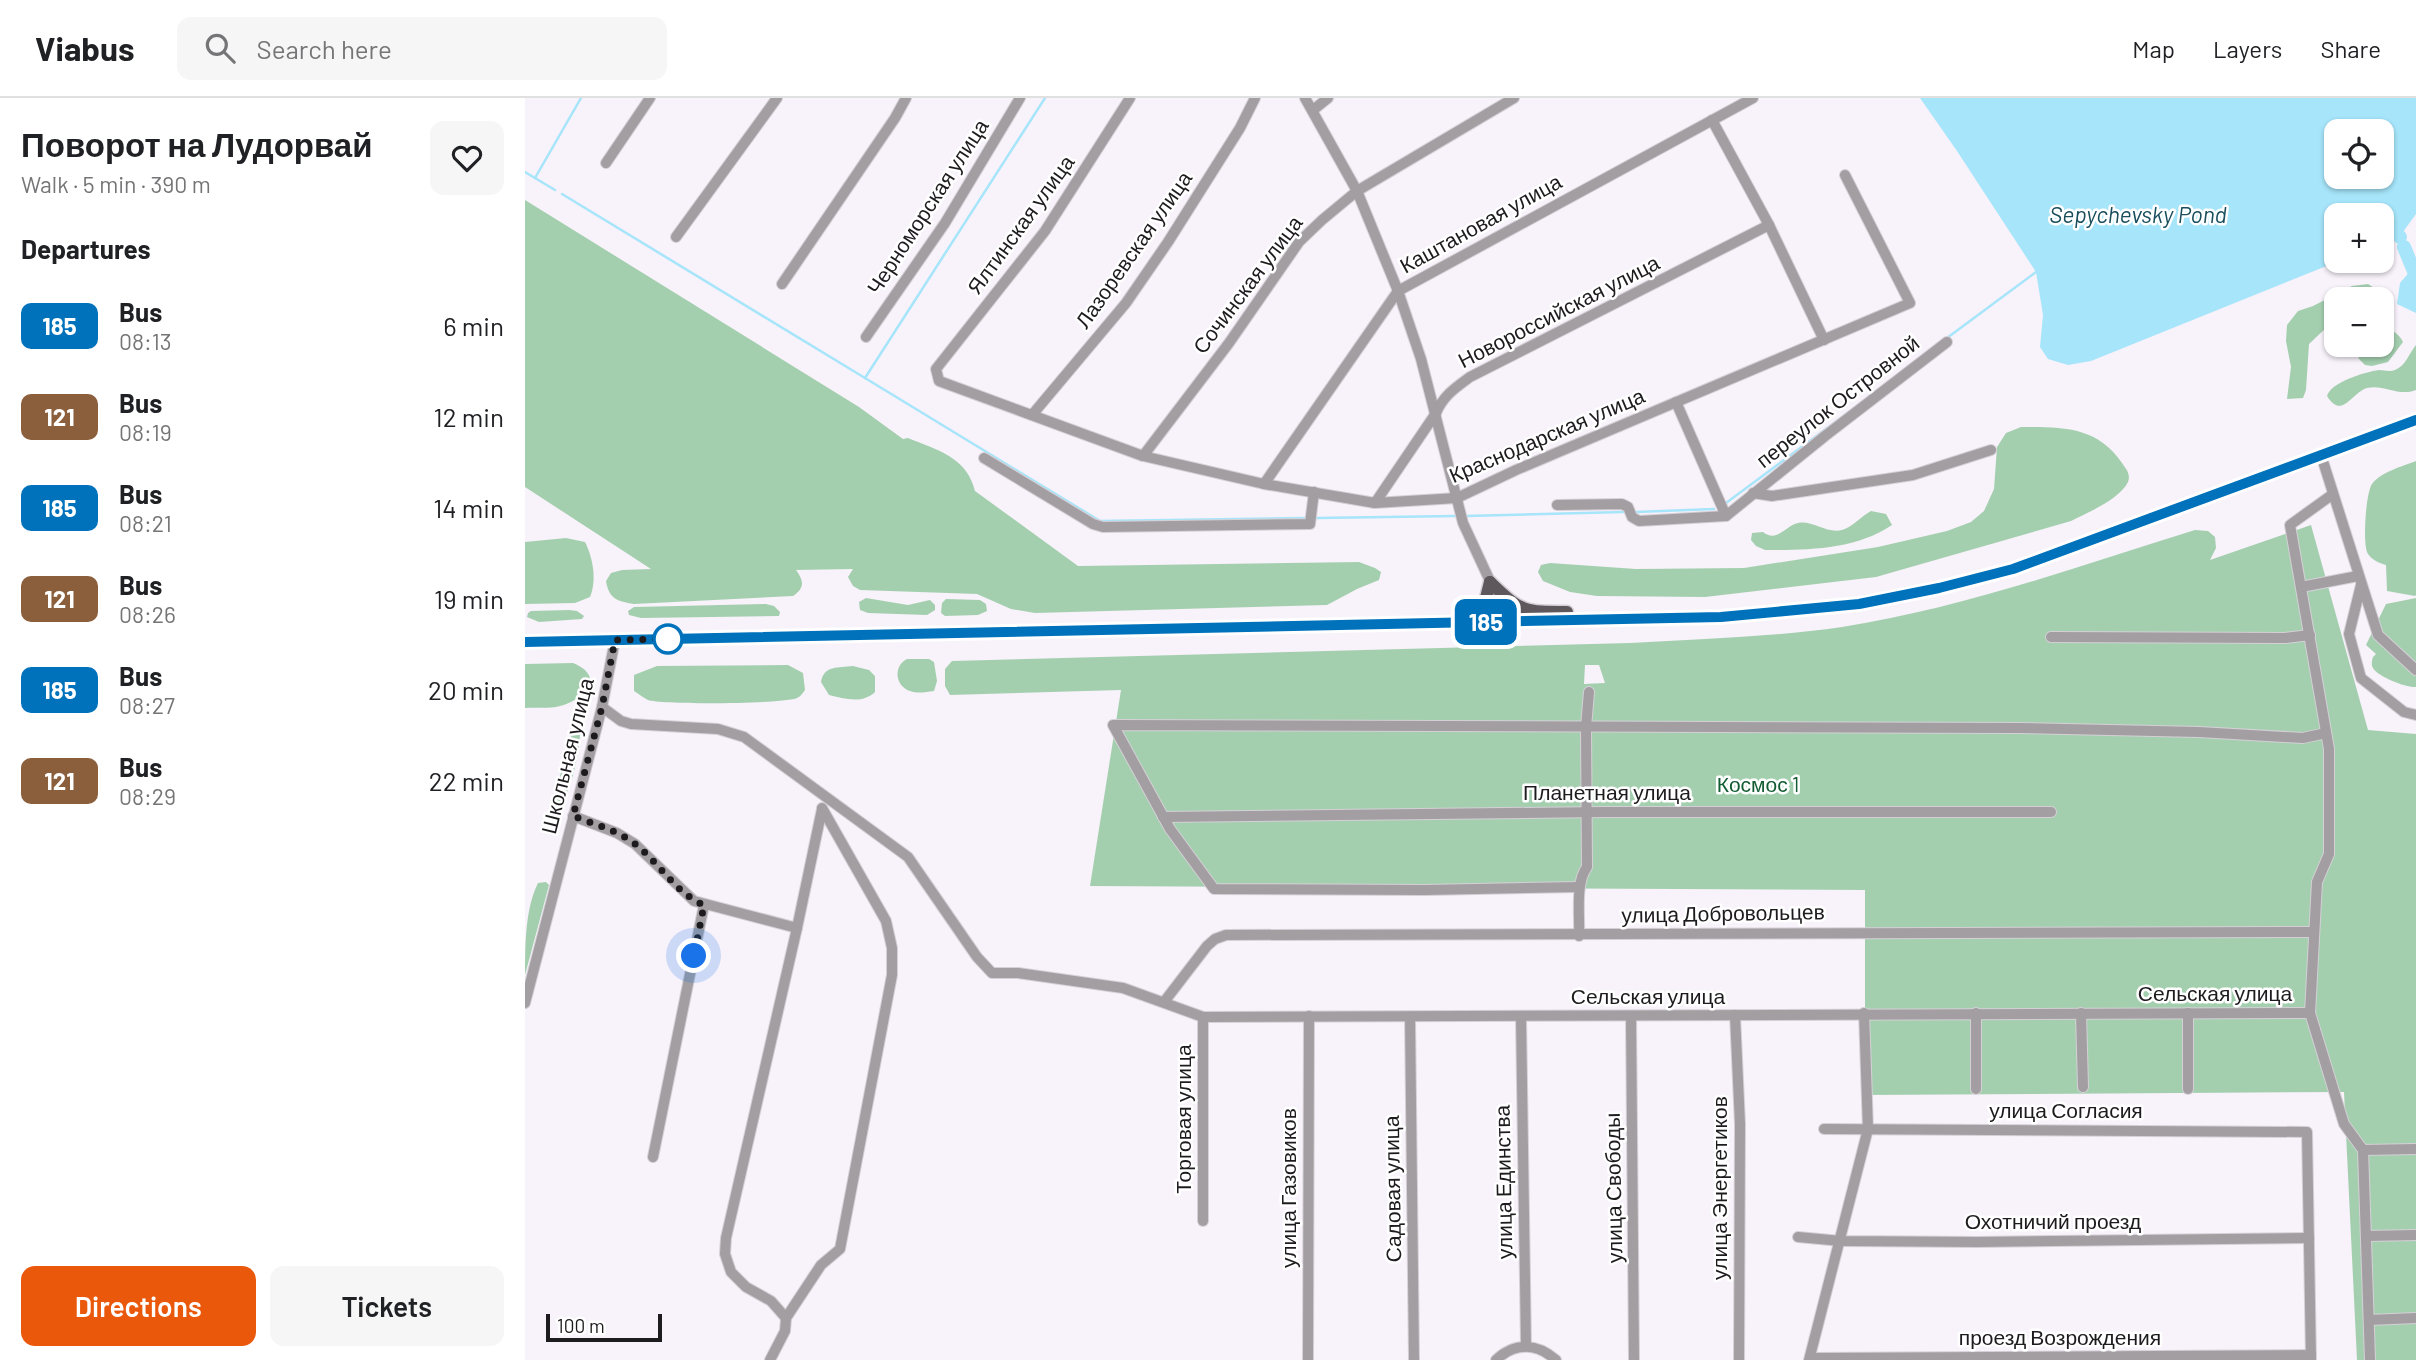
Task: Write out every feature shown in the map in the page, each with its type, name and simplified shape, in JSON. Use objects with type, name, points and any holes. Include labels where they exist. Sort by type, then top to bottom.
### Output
[{"type":"main road","points":[[525,642],[1701,618],[1795,612],[1859,604],[1939,588],[2013,569],[2416,420]]},
{"type":"main road","points":[[1490,582],[1504,597],[1532,612],[1678,611],[1701,618]]},
{"type":"main road","points":[[1463,623],[1484,606],[1490,582]]},
{"type":"street","points":[[605,163],[650,98]]},
{"type":"street","points":[[676,237],[777,98]]},
{"type":"street","points":[[782,284],[906,98]]},
{"type":"street","name":"Черноморская улица","points":[[866,337],[945,223],[1020,98]]},
{"type":"street","name":"Ялтинская улица","points":[[936,369],[1045,231],[1130,98]]},
{"type":"street","name":"Лазоревская улица","points":[[1032,415],[1126,303],[1240,128],[1255,98]]},
{"type":"street","points":[[1305,98],[1357,191],[1398,291],[1421,359],[1463,523],[1509,622]]},
{"type":"street","points":[[1313,110],[1328,98]]},
{"type":"street","name":"Сочинская улица","points":[[1143,456],[1229,344],[1299,242],[1357,191],[1514,98]]},
{"type":"street","name":"Каштановая улица","points":[[1264,484],[1398,291],[1753,98]]},
{"type":"street","points":[[1712,120],[1769,225],[1824,340]]},
{"type":"street","name":"Краснодарская улица","points":[[936,369],[939,381],[1143,456],[1264,484],[1375,503],[1457,498],[1910,303],[1845,175]]},
{"type":"street","name":"Новороссийская улица","points":[[1375,503],[1436,413],[1441,401],[1470,377],[1769,225]]},
{"type":"street","name":"переулок Островной","points":[[1726,516],[1947,342]]},
{"type":"street","points":[[1557,505],[1622,504],[1628,507],[1632,517],[1639,520],[1726,516],[1676,402]]},
{"type":"street","points":[[1753,493],[1772,496],[1913,475],[1991,450]]},
{"type":"street","points":[[2321,455],[2378,635],[2416,670]]},
{"type":"street","points":[[984,458],[1093,524],[1103,527],[1310,524],[1314,492]]},
{"type":"street","points":[[2333,495],[2290,524],[2329,749],[2329,854],[2318,882],[2311,1013],[2344,1124],[2363,1150],[2370,1360]]},
{"type":"street","points":[[2301,587],[2360,580]]},
{"type":"street","points":[[2360,580],[2349,634],[2361,678],[2404,712],[2416,715]]},
{"type":"street","points":[[2051,637],[2285,638],[2310,635]]},
{"type":"street","name":"Школьная улица","points":[[526,996],[602,707],[615,640]]},
{"type":"street","points":[[1579,936],[1579,887],[1581,876],[1587,867],[1585,727],[1589,692]]},
{"type":"street","points":[[602,707],[621,721],[631,724],[718,729],[736,733],[819,793],[822,809],[886,921],[892,948],[892,975],[840,1249],[821,1265],[786,1318],[785,1331],[770,1360]]},
{"type":"street","points":[[1579,887],[1425,890],[1214,889],[1163,817],[1113,725],[2018,728],[2199,732],[2303,738],[2326,733]]},
{"type":"street","name":"Сельская улица","points":[[819,793],[908,857],[977,957],[992,973],[1018,973],[1123,988],[1203,1017],[2311,1013]]},
{"type":"street","points":[[786,1318],[771,1301],[746,1287],[731,1272],[725,1254],[726,1238],[822,809]]},
{"type":"street","name":"Планетная улица","points":[[1163,817],[1587,812],[2051,812]]},
{"type":"street","points":[[573,816],[617,833],[635,844],[694,901],[797,928]]},
{"type":"street","points":[[653,1157],[704,905]]},
{"type":"street","name":"улица Добровольцев","points":[[1164,1002],[1207,946],[1226,935],[2314,932]]},
{"type":"street","points":[[1810,1359],[1867,1129],[1864,1013]]},
{"type":"street","points":[[1976,1013],[1976,1089]]},
{"type":"street","points":[[2081,1013],[2083,1087]]},
{"type":"street","points":[[2187,1089],[2188,1013]]},
{"type":"street","name":"улица Энергетиков","points":[[1735,1015],[1740,1124],[1739,1360]]},
{"type":"street","name":"улица Газовиков","points":[[1308,1360],[1309,1016]]},
{"type":"street","name":"улица Свободы","points":[[1631,1016],[1635,1360]]},
{"type":"street","name":"Торговая улица","points":[[1203,1017],[1203,1221]]},
{"type":"street","name":"Садовая улица","points":[[1410,1017],[1414,1360]]},
{"type":"street","name":"улица Единства","points":[[1521,1017],[1526,1346]]},
{"type":"street","name":"улица Согласия","points":[[1824,1129],[2307,1132],[2309,1238]]},
{"type":"street","points":[[2363,1150],[2416,1149]]},
{"type":"street","points":[[2366,1236],[2416,1234]]},
{"type":"street","name":"Охотничий проезд","points":[[1798,1237],[1841,1241],[2055,1242],[2309,1238]]},
{"type":"street","points":[[2309,1238],[2311,1358]]},
{"type":"street","points":[[2369,1320],[2416,1318]]},
{"type":"street","points":[[1496,1360],[1514,1348],[1526,1346],[1538,1348],[1556,1360]]},
{"type":"street","name":"проезд Возрождения","points":[[1810,1359],[2311,1358]]},
{"type":"green space","points":[[525,200],[859,407],[903,439],[908,438],[949,456],[965,470],[975,491],[1078,566],[1359,562],[1381,572],[1379,580],[1327,605],[1035,613],[1011,609],[977,594],[860,590],[853,586],[848,577],[853,569],[796,570],[802,583],[800,590],[793,596],[634,604],[618,600],[607,587],[606,581],[611,573],[651,569],[525,487]]},
{"type":"green space","points":[[2368,284],[2373,287],[2350,287]]},
{"type":"green space","points":[[2324,300],[2324,330],[2309,344],[2303,398],[2287,399],[2291,367],[2286,341],[2287,325],[2298,311]]},
{"type":"green space","points":[[2394,332],[2403,342],[2394,354]]},
{"type":"green space","points":[[2416,345],[2416,390],[2403,392],[2367,388],[2347,403],[2337,406],[2327,396],[2335,386],[2349,378],[2373,371],[2399,368]]},
{"type":"green space","points":[[2358,357],[2392,357],[2388,362],[2372,366],[2365,365]]},
{"type":"green space","points":[[2021,427],[2051,427],[2090,435],[2112,451],[2122,463],[2128,472],[2128,482],[2111,500],[2071,521],[1876,577],[1705,597],[1597,596],[1570,592],[1543,581],[1538,572],[1541,565],[1550,563],[1636,569],[1744,568],[1878,547],[1947,531],[1971,522],[1984,511],[1994,489],[1997,447],[2006,433]]},
{"type":"green space","points":[[2416,461],[2415,596],[2387,591],[2386,565],[2372,558],[2366,549],[2365,519],[2372,484],[2386,473]]},
{"type":"green space","points":[[1871,511],[1886,514],[1892,525],[1847,544],[1814,549],[1765,550],[1751,540],[1752,533],[1763,532],[1773,536],[1798,523],[1842,530]]},
{"type":"green space","name":"Космос 1","points":[[2311,525],[2368,730],[2416,734],[2416,1360],[2357,1360],[2344,1092],[1865,1095],[1865,890],[1090,886],[1121,690],[950,695],[945,686],[945,669],[952,661],[1630,643],[1842,627],[1976,597],[2195,530],[2208,531],[2215,537],[2216,548],[2210,560]],"holes":[[[1585,665],[1599,665],[1605,683],[1584,684]]]},
{"type":"green space","points":[[566,538],[585,542],[588,548],[594,576],[590,597],[575,603],[525,604],[525,542]]},
{"type":"green space","points":[[866,598],[908,605],[930,600],[935,605],[935,610],[927,615],[868,613],[860,610],[859,602]]},
{"type":"green space","points":[[2416,598],[2416,687],[2393,681],[2376,671],[2372,664],[2376,654],[2366,645],[2386,604]]},
{"type":"green space","points":[[946,599],[980,600],[986,604],[987,611],[978,615],[945,616],[941,613],[942,603]]},
{"type":"green space","points":[[774,606],[780,612],[779,616],[641,618],[629,615],[628,611],[634,607]]},
{"type":"green space","points":[[569,610],[584,616],[582,619],[539,622],[527,617],[531,611]]},
{"type":"green space","points":[[907,659],[929,659],[934,662],[937,681],[934,691],[913,692],[901,685],[899,666]]},
{"type":"green space","points":[[573,663],[589,675],[590,681],[584,693],[560,706],[525,708],[525,664]]},
{"type":"green space","points":[[788,665],[803,673],[805,690],[798,697],[787,700],[748,703],[658,702],[648,700],[634,691],[634,675],[657,666]]},
{"type":"green space","points":[[853,666],[869,670],[875,676],[875,692],[859,699],[829,695],[821,682],[825,673],[832,668]]},
{"type":"green space","points":[[573,730],[580,732],[576,760],[571,783],[558,806],[554,805],[554,797]]},
{"type":"green space","points":[[546,882],[549,885],[525,975],[530,904],[538,883]]},
{"type":"water","name":"Sepychevsky Pond","points":[[1920,98],[2416,98],[2416,214],[2400,236],[2394,239],[2394,203],[2324,203],[2324,267],[2091,361],[2068,365],[2048,359],[2040,347],[2043,315],[2036,272]]},
{"type":"water","points":[[2412,269],[2416,270],[2416,313],[2397,304],[2400,283]]},
{"type":"waterway","points":[[525,172],[535,178],[581,98]]},
{"type":"waterway","points":[[562,194],[865,378],[1045,98]]},
{"type":"waterway","points":[[535,178],[555,190]]},
{"type":"waterway","points":[[2394,231],[2400,237]]},
{"type":"waterway","points":[[2404,247],[2416,276]]},
{"type":"waterway","points":[[1947,338],[2036,272]]},
{"type":"waterway","points":[[865,378],[1100,521],[1305,518]]},
{"type":"waterway","points":[[1726,503],[1861,403]]},
{"type":"waterway","points":[[1636,512],[1714,509]]},
{"type":"waterway","points":[[1466,516],[1623,512]]},
{"type":"waterway","points":[[1317,518],[1455,516]]},
{"type":"bus line","name":"185","points":[[525,642],[1721,617],[1817,610],[1939,588],[2013,569],[2416,420]]},
{"type":"route","points":[[668,639],[615,640],[602,707],[573,816],[617,833],[635,844],[682,891],[704,905],[694,956]]}]
